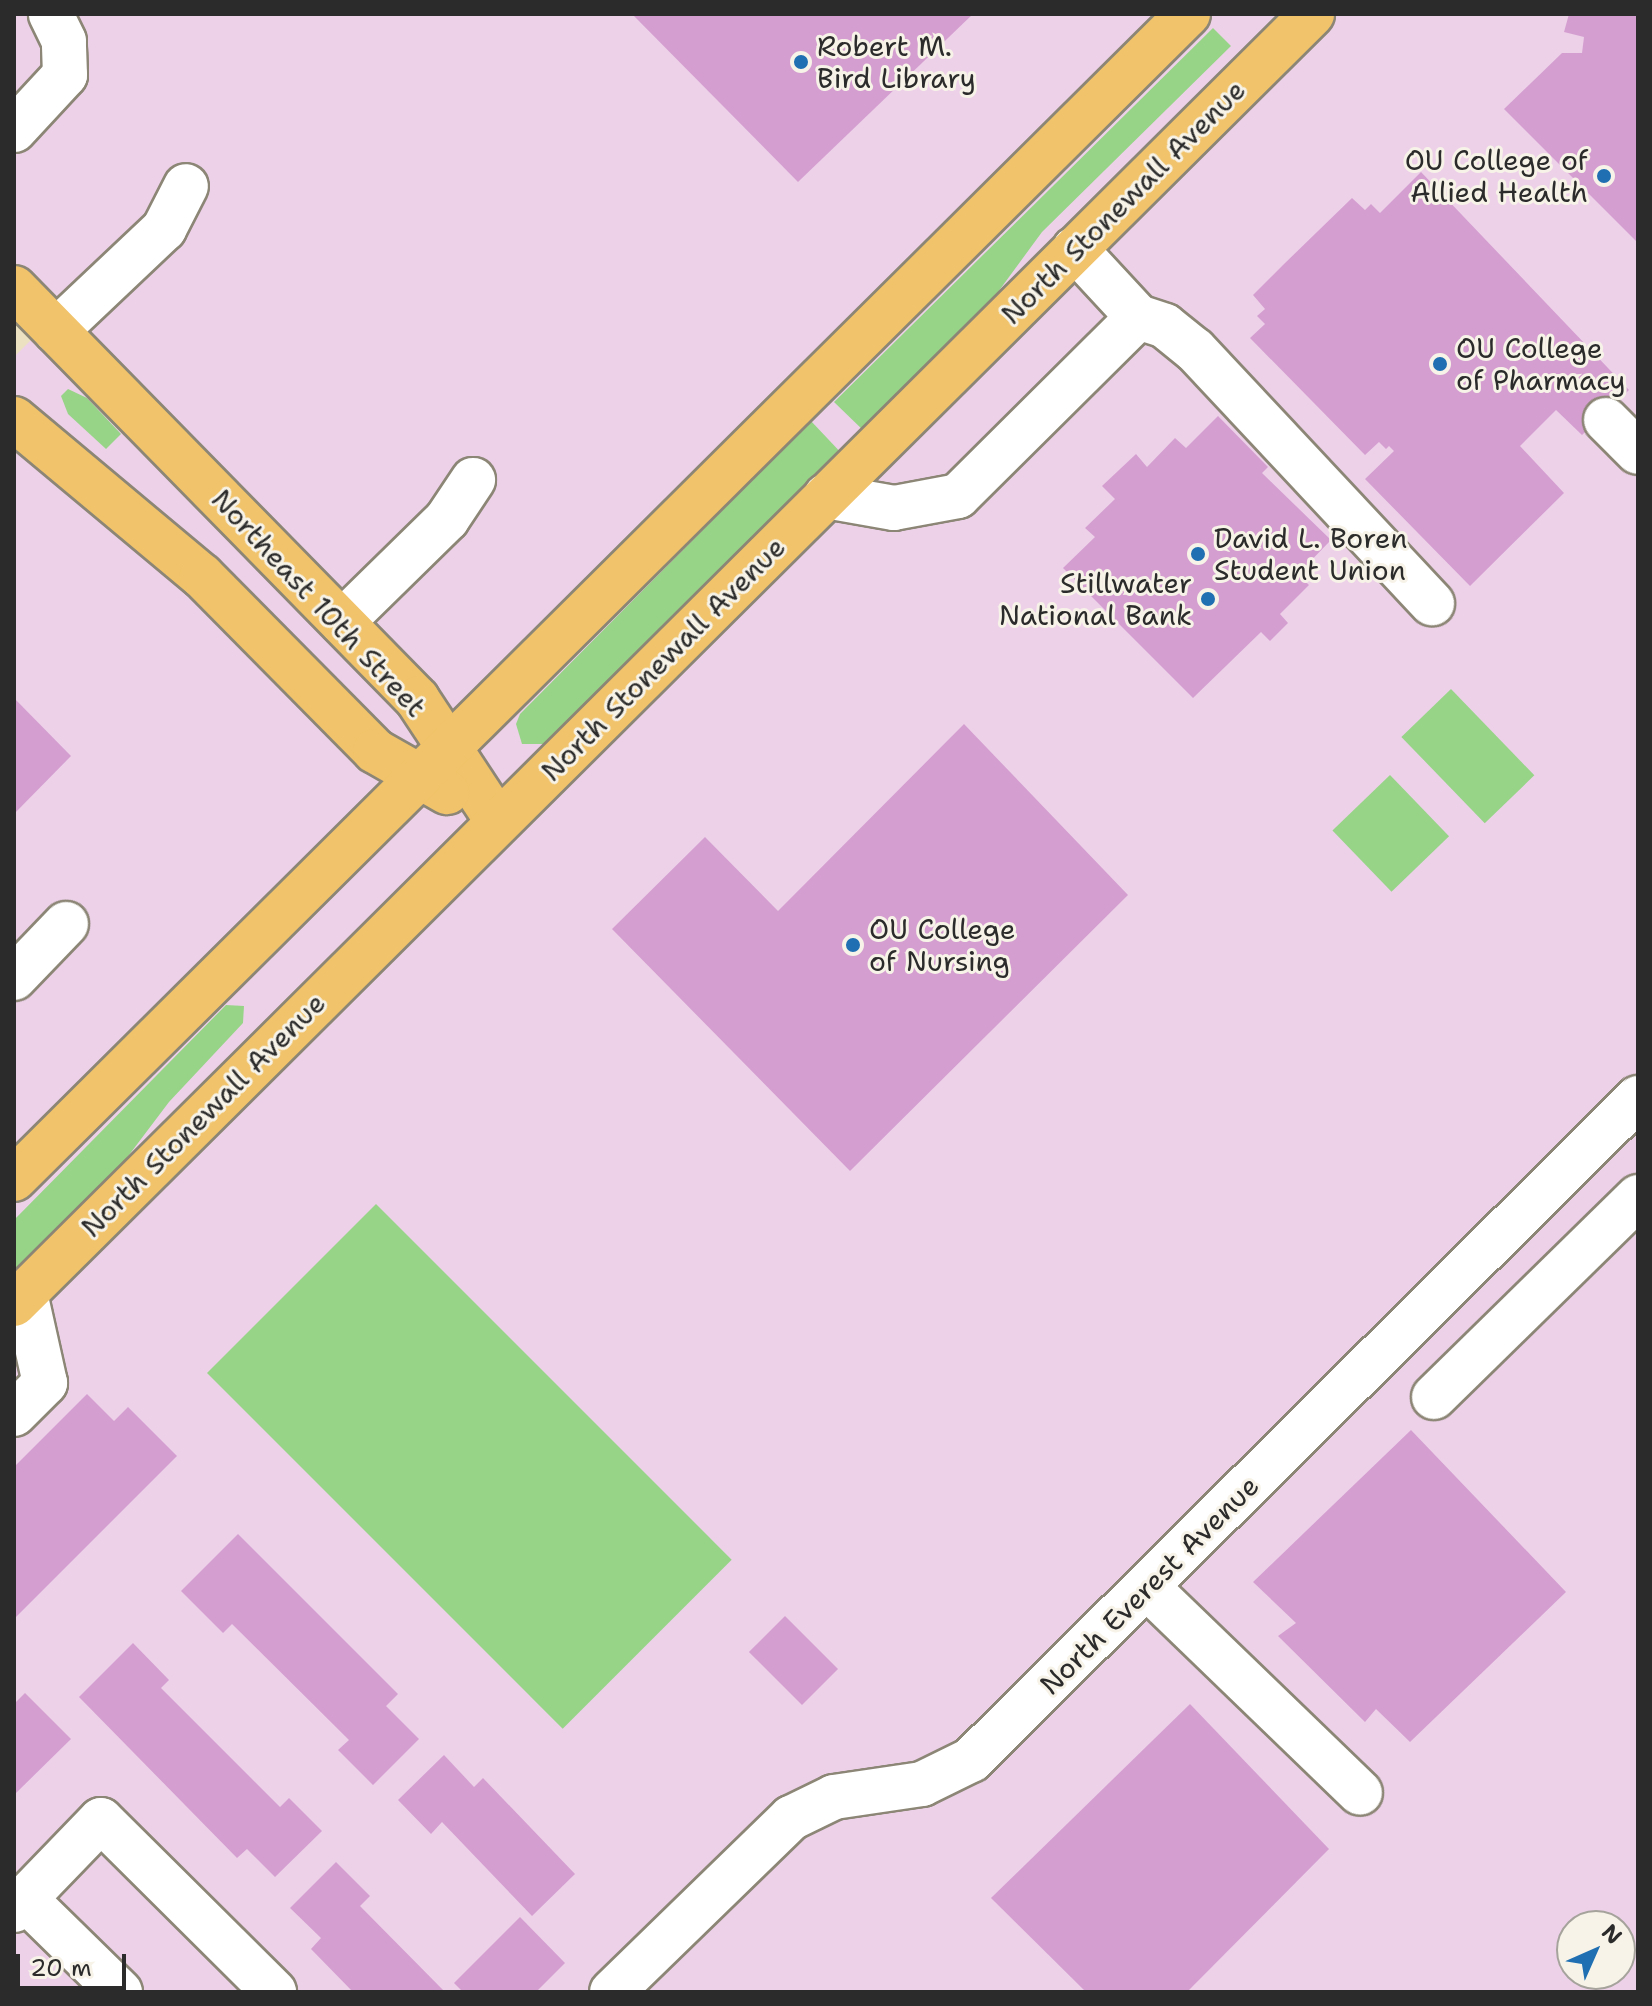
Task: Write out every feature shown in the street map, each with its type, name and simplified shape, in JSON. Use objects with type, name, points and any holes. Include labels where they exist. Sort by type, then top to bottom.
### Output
[{"type":"main road","points":[[14,1179],[1188,14]]},
{"type":"main road","name":"North Stonewall Avenue","points":[[20,1298],[1312,14]]},
{"type":"main road","name":"Northeast 10th Street","points":[[14,288],[417,699],[436,763],[498,822]]},
{"type":"main road","name":"Northeast 10th Street","points":[[14,419],[202,576],[375,751],[436,763]]},
{"type":"street","points":[[14,130],[65,75],[64,41],[51,14]]},
{"type":"street","points":[[56,331],[164,229],[186,186]]},
{"type":"street","points":[[1075,249],[1138,317],[1165,326],[1195,350],[1432,603]]},
{"type":"street","points":[[826,496],[894,508],[958,496],[1138,317]]},
{"type":"street","points":[[1606,420],[1638,452]]},
{"type":"street","points":[[342,622],[447,519],[473,480]]},
{"type":"street","points":[[14,978],[66,924]]},
{"type":"street","name":"North Everest Avenue","points":[[612,1992],[798,1814],[854,1793],[922,1784],[971,1760],[1638,1098]]},
{"type":"street","points":[[1434,1397],[1638,1197]]},
{"type":"street","points":[[14,1414],[45,1383],[20,1298]]},
{"type":"street","points":[[1147,1587],[1360,1793]]},
{"type":"street","points":[[120,1992],[19,1904],[101,1820],[274,1992]]},
{"type":"shaded area","points":[[14,14],[1638,14],[1638,1992],[14,1992],[14,357],[72,299],[48,296],[14,261]]},
{"type":"green space","points":[[1213,28],[1231,46],[1042,232],[965,337],[867,434],[834,402]]},
{"type":"green space","points":[[68,389],[87,398],[121,434],[106,449],[68,414],[61,396]]},
{"type":"green space","points":[[811,421],[845,457],[547,744],[522,744],[516,724],[520,714]]},
{"type":"green space","points":[[1451,689],[1534,775],[1485,823],[1401,737]]},
{"type":"green space","points":[[1390,775],[1449,836],[1391,892],[1332,831]]},
{"type":"green space","points":[[226,1005],[244,1006],[243,1023],[169,1102],[98,1196],[14,1278],[14,1220]]},
{"type":"green space","points":[[376,1204],[732,1560],[563,1729],[207,1373]]},
{"type":"building","name":"Robert M. Bird Library","points":[[632,14],[973,14],[798,182]]},
{"type":"building","name":"OU College of Allied Health","points":[[1569,14],[1638,14],[1638,243],[1504,109],[1562,53],[1582,53],[1584,37],[1564,32]]},
{"type":"building","name":"OU College of Pharmacy","points":[[1421,172],[1629,390],[1582,435],[1556,410],[1520,446],[1564,493],[1470,586],[1365,479],[1394,451],[1389,446],[1386,449],[1379,442],[1365,455],[1250,338],[1265,324],[1257,316],[1265,309],[1253,295],[1352,198],[1365,210],[1371,204],[1380,213]]},
{"type":"building","name":"David L. Boren Student Union","points":[[1218,416],[1268,467],[1262,473],[1331,540],[1298,574],[1309,585],[1280,614],[1288,623],[1270,641],[1261,632],[1193,698],[1063,568],[1095,537],[1085,528],[1115,499],[1102,486],[1136,454],[1147,467],[1175,438],[1186,448]]},
{"type":"building","points":[[14,698],[71,756],[14,814]]},
{"type":"building","name":"OU College of Nursing","points":[[964,724],[1128,895],[850,1171],[612,929],[705,837],[778,911]]},
{"type":"building","points":[[87,1394],[114,1421],[128,1407],[177,1456],[14,1619],[14,1467]]},
{"type":"building","points":[[1411,1430],[1566,1592],[1410,1742],[1376,1709],[1365,1722],[1278,1636],[1296,1623],[1253,1582]]},
{"type":"building","points":[[238,1534],[398,1694],[386,1706],[419,1739],[373,1785],[338,1750],[349,1740],[232,1624],[223,1633],[181,1591]]},
{"type":"building","points":[[785,1616],[838,1669],[802,1705],[749,1652]]},
{"type":"building","points":[[133,1643],[169,1680],[161,1688],[280,1807],[289,1798],[322,1831],[275,1877],[247,1849],[237,1858],[79,1697]]},
{"type":"building","points":[[25,1693],[71,1739],[14,1795],[14,1704]]},
{"type":"building","points":[[1190,1704],[1329,1849],[1187,1992],[1086,1992],[991,1898]]},
{"type":"building","points":[[444,1755],[474,1787],[483,1778],[575,1874],[532,1916],[442,1822],[431,1834],[398,1800]]},
{"type":"building","points":[[336,1862],[370,1896],[360,1906],[445,1992],[353,1992],[311,1949],[321,1938],[290,1908]]},
{"type":"building","points":[[520,1917],[565,1963],[536,1992],[463,1992],[454,1983]]},
{"type":"place","name":"Robert M. Bird Library","points":[[801,62]]},
{"type":"place","name":"OU College of Allied Health","points":[[1604,176]]},
{"type":"place","name":"OU College of Pharmacy","points":[[1440,364]]},
{"type":"place","name":"David L. Boren Student Union","points":[[1198,554]]},
{"type":"place","name":"Stillwater National Bank","points":[[1208,599]]},
{"type":"place","name":"OU College of Nursing","points":[[853,945]]}]
